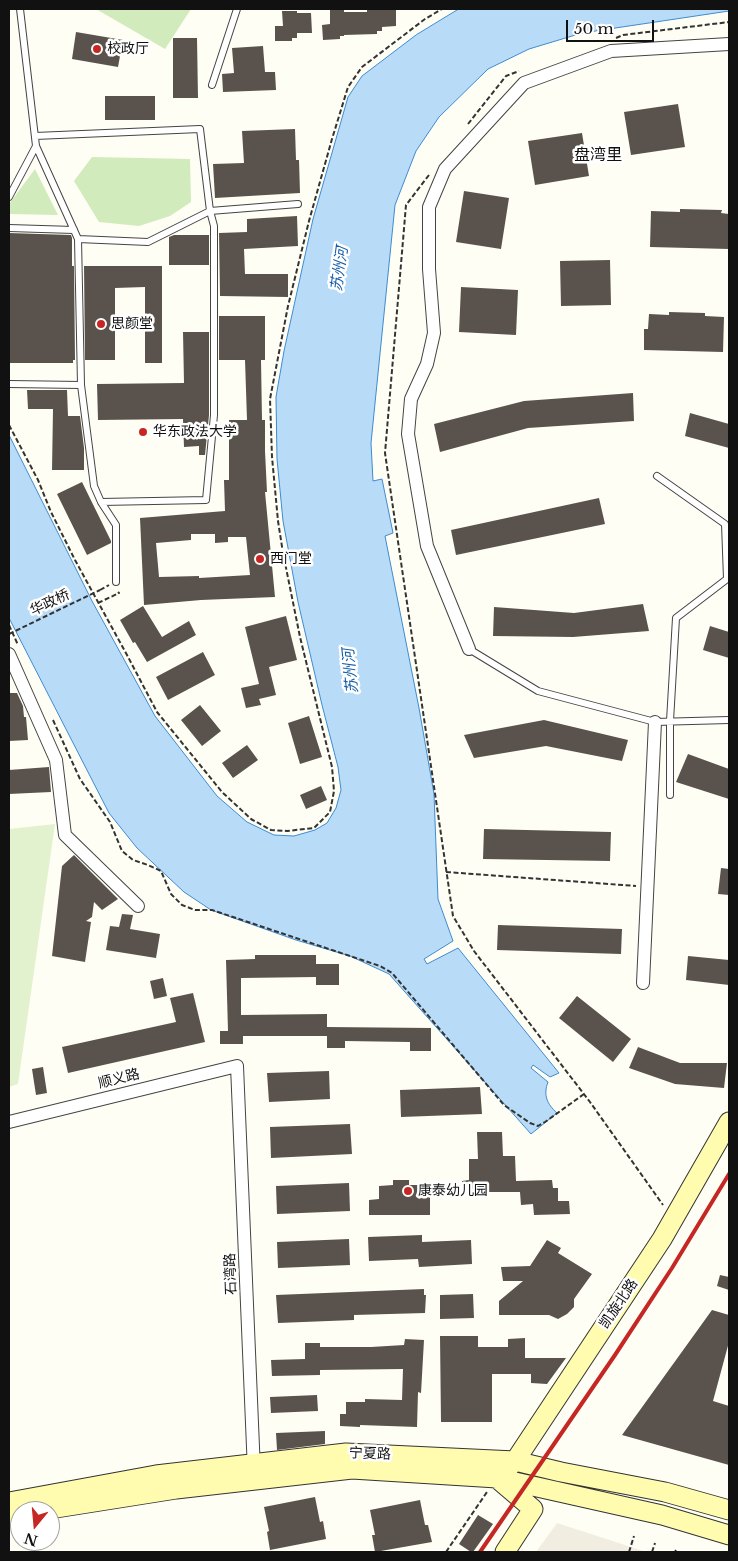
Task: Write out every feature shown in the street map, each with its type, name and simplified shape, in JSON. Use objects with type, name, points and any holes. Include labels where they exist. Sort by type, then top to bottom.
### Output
[{"type":"main road","name":"凯旋北路","points":[[497,1478],[515,1461],[656,1248],[729,1122]]},
{"type":"main road","name":"宁夏路","points":[[60,1507],[176,1488],[346,1453],[515,1461],[560,1472],[664,1492],[729,1510]]},
{"type":"main road","name":"宁夏路","points":[[9,1502],[156,1475],[352,1468],[497,1478],[662,1515],[729,1535]]},
{"type":"main road","points":[[497,1478],[533,1509],[505,1552]]},
{"type":"street","points":[[469,649],[427,546],[408,434],[411,399],[427,364],[434,333],[429,269],[429,206],[432,199],[445,169],[524,83],[611,51],[729,44]]},
{"type":"street","points":[[15,653],[56,760],[65,835],[138,906]]},
{"type":"street","points":[[643,983],[654,722]]},
{"type":"street","name":"顺义路","points":[[9,1122],[237,1066]]},
{"type":"street","name":"石湾路","points":[[237,1066],[254,1472]]},
{"type":"lane","points":[[20,9],[36,146],[78,239],[81,385],[94,486],[101,502],[116,525],[116,582]]},
{"type":"lane","points":[[212,85],[237,9]]},
{"type":"lane","points":[[35,136],[200,129],[210,211],[214,226],[214,415],[206,500],[101,502]]},
{"type":"lane","points":[[9,197],[36,146]]},
{"type":"lane","points":[[78,239],[148,242],[210,211],[298,204]]},
{"type":"lane","points":[[9,228],[74,230]]},
{"type":"lane","points":[[9,384],[81,385]]},
{"type":"lane","points":[[657,476],[725,524],[727,579],[676,618],[670,721],[670,795]]},
{"type":"lane","points":[[469,649],[538,692],[654,722],[729,720]]},
{"type":"path","points":[[9,425],[38,480],[51,512],[75,560],[156,712],[222,792],[251,819],[271,830],[287,831],[314,828],[330,812],[334,791],[332,767],[300,637],[279,527],[272,457],[270,399],[282,336],[307,230],[348,87],[362,67],[425,19],[442,9]]},
{"type":"path","points":[[614,38],[623,35],[729,22]]},
{"type":"path","points":[[465,129],[506,76],[524,69]]},
{"type":"path","points":[[429,174],[406,205],[385,452],[453,916],[474,951],[584,1094],[674,1219]]},
{"type":"path","points":[[98,603],[118,593],[116,582]]},
{"type":"path","name":"华政桥","points":[[9,634],[100,590]]},
{"type":"path","points":[[9,625],[15,653]]},
{"type":"path","points":[[50,714],[80,779],[110,822],[122,851],[133,860],[148,864],[161,871],[171,894],[182,905],[195,910],[212,910],[380,966],[392,973],[504,1105],[530,1123],[538,1126],[584,1094]]},
{"type":"path","points":[[446,872],[647,887]]},
{"type":"path","points":[[446,1552],[497,1478]]},
{"type":"path","points":[[629,1552],[634,1536]]},
{"type":"path","points":[[652,1552],[655,1543]]},
{"type":"green space","points":[[96,9],[191,9],[165,49]]},
{"type":"green space","points":[[92,157],[190,159],[191,202],[170,216],[139,226],[99,222],[74,181]]},
{"type":"green space","points":[[35,169],[58,215],[9,214],[9,204]]},
{"type":"green space","points":[[55,824],[18,1084],[9,1087],[9,829]]},
{"type":"shaded area","points":[[557,1523],[622,1544],[646,1552],[536,1552]]},
{"type":"water","name":"苏州河","points":[[459,9],[729,9],[729,11],[582,33],[529,49],[488,69],[439,117],[416,151],[395,205],[371,443],[373,481],[382,479],[393,533],[385,536],[434,794],[438,899],[453,941],[424,959],[427,964],[458,948],[559,1073],[550,1077],[533,1065],[531,1068],[548,1082],[547,1099],[557,1113],[531,1134],[389,974],[350,956],[296,940],[211,910],[184,892],[137,848],[109,813],[9,618],[9,435],[92,601],[155,716],[217,796],[247,822],[274,835],[294,836],[315,830],[327,823],[336,808],[341,790],[338,767],[298,602],[283,521],[277,459],[276,397],[284,351],[313,219],[348,97],[362,76],[416,35]]},
{"type":"building","points":[[344,9],[344,12],[367,12],[367,9],[396,9],[396,26],[382,27],[382,31],[377,31],[377,34],[344,35],[340,36],[340,39],[323,40],[322,25],[330,24],[330,10]]},
{"type":"building","points":[[282,11],[311,13],[312,33],[297,33],[297,38],[292,38],[292,41],[275,41],[275,26],[283,26]]},
{"type":"building","name":"校政厅","points":[[76,32],[123,40],[118,67],[72,59]]},
{"type":"building","points":[[173,38],[197,38],[198,98],[173,98]]},
{"type":"building","points":[[263,46],[265,72],[275,72],[276,90],[223,92],[222,74],[234,73],[232,48]]},
{"type":"building","points":[[105,96],[155,96],[155,120],[105,120]]},
{"type":"building","points":[[678,104],[685,147],[631,155],[624,112]]},
{"type":"building","points":[[295,129],[296,160],[299,160],[300,193],[215,198],[213,164],[244,163],[242,131]]},
{"type":"building","points":[[582,133],[589,176],[535,185],[528,141]]},
{"type":"building","points":[[464,191],[509,198],[501,249],[456,242]]},
{"type":"building","points":[[680,209],[722,210],[721,213],[729,214],[729,249],[650,247],[651,211],[680,212]]},
{"type":"building","points":[[297,216],[298,246],[244,249],[245,274],[288,274],[288,297],[220,296],[219,233],[247,232],[247,219]]},
{"type":"building","points":[[9,233],[71,235],[72,266],[74,266],[75,360],[73,360],[73,363],[9,363]]},
{"type":"building","points":[[174,235],[209,235],[209,265],[169,265],[169,237]]},
{"type":"building","points":[[610,260],[611,305],[561,306],[560,261]]},
{"type":"building","name":"思颜堂","points":[[84,266],[162,266],[162,363],[145,363],[145,287],[115,288],[115,360],[85,360]]},
{"type":"building","points":[[461,287],[518,290],[516,335],[459,332]]},
{"type":"building","points":[[669,312],[705,313],[705,316],[724,317],[723,352],[644,350],[644,329],[648,329],[649,314],[669,315]]},
{"type":"building","points":[[219,316],[265,316],[265,360],[261,360],[262,420],[265,420],[267,492],[265,492],[275,597],[201,600],[144,605],[140,518],[225,511],[224,480],[229,480],[229,420],[247,420],[245,360],[219,360]],"holes":[[[191,534],[215,534],[215,543],[228,542],[228,537],[246,537],[250,575],[199,578],[199,576],[159,577],[156,543],[191,540]]]},
{"type":"building","points":[[183,332],[209,332],[209,415],[205,455],[199,455],[199,446],[184,447],[183,419],[98,420],[97,384],[184,383]]},
{"type":"building","points":[[27,390],[67,390],[68,416],[80,416],[84,448],[84,470],[52,470],[53,409],[28,409]]},
{"type":"building","points":[[633,393],[634,421],[528,428],[440,452],[434,424],[524,401]]},
{"type":"building","points":[[690,413],[729,424],[729,448],[685,436]]},
{"type":"building","points":[[82,482],[111,541],[111,543],[87,555],[57,494]]},
{"type":"building","points":[[599,498],[605,524],[456,555],[451,530]]},
{"type":"building","points":[[643,604],[649,631],[573,637],[493,636],[494,607],[574,613]]},
{"type":"building","points":[[143,606],[162,637],[189,621],[196,635],[147,662],[135,642],[133,643],[120,620]]},
{"type":"building","points":[[286,616],[297,660],[269,667],[276,695],[259,699],[261,705],[246,708],[241,688],[259,684],[245,627]]},
{"type":"building","points":[[710,626],[729,632],[729,658],[703,650]]},
{"type":"building","points":[[203,652],[215,675],[168,700],[156,677]]},
{"type":"building","points":[[9,693],[17,693],[23,706],[28,740],[9,741]]},
{"type":"building","points":[[200,705],[221,731],[202,746],[181,720]]},
{"type":"building","points":[[309,716],[322,757],[300,764],[288,723]]},
{"type":"building","points":[[544,720],[628,740],[622,761],[546,746],[474,758],[464,735]]},
{"type":"building","points":[[247,745],[258,760],[233,778],[222,763]]},
{"type":"building","points":[[688,754],[729,769],[729,799],[676,782]]},
{"type":"building","points":[[49,767],[51,792],[9,794],[9,770]]},
{"type":"building","points":[[321,786],[327,800],[306,809],[300,795]]},
{"type":"building","points":[[484,829],[611,832],[610,861],[483,859]]},
{"type":"building","points":[[74,855],[118,899],[102,910],[94,902],[92,917],[86,921],[91,922],[85,962],[52,956],[62,866]]},
{"type":"building","points":[[721,868],[729,869],[729,895],[718,894]]},
{"type":"building","points":[[122,914],[133,915],[130,929],[160,934],[156,958],[106,950],[110,926],[119,927]]},
{"type":"building","points":[[498,925],[622,929],[621,954],[497,950]]},
{"type":"building","points":[[255,955],[316,955],[316,964],[339,964],[339,985],[316,985],[316,977],[241,978],[241,1015],[327,1014],[327,1027],[431,1028],[431,1051],[410,1051],[410,1042],[345,1041],[345,1048],[327,1048],[327,1036],[243,1036],[243,1044],[220,1044],[220,1031],[228,1031],[226,960],[255,959]]},
{"type":"building","points":[[688,956],[729,960],[729,985],[686,980]]},
{"type":"building","points":[[163,978],[167,996],[154,999],[150,981]]},
{"type":"building","points":[[193,993],[205,1042],[68,1073],[62,1047],[176,1022],[170,998]]},
{"type":"building","points":[[577,996],[631,1039],[613,1062],[559,1018]]},
{"type":"building","points":[[638,1047],[680,1063],[727,1063],[724,1088],[675,1084],[629,1068]]},
{"type":"building","points":[[43,1067],[47,1093],[36,1095],[32,1069]]},
{"type":"building","points":[[329,1071],[330,1099],[269,1102],[267,1073]]},
{"type":"building","points":[[480,1087],[482,1114],[401,1117],[400,1090]]},
{"type":"building","points":[[350,1124],[352,1154],[271,1158],[270,1127]]},
{"type":"building","points":[[477,1132],[502,1132],[503,1156],[515,1156],[516,1181],[552,1180],[553,1188],[558,1188],[558,1201],[569,1201],[570,1214],[534,1215],[533,1204],[521,1205],[520,1192],[462,1192],[462,1181],[469,1180],[469,1159],[478,1159]]},
{"type":"building","points":[[393,1180],[409,1180],[409,1185],[424,1185],[424,1197],[430,1197],[430,1215],[369,1215],[369,1200],[379,1199],[379,1186],[393,1185]]},
{"type":"building","points":[[349,1183],[350,1211],[277,1214],[276,1186]]},
{"type":"building","points":[[422,1235],[422,1242],[471,1240],[472,1264],[419,1267],[418,1259],[369,1261],[368,1237]]},
{"type":"building","points":[[349,1239],[350,1265],[278,1268],[277,1242]]},
{"type":"building","points":[[547,1240],[561,1248],[558,1253],[592,1274],[574,1299],[574,1307],[558,1319],[549,1315],[499,1315],[499,1301],[523,1281],[503,1281],[501,1267],[530,1266]]},
{"type":"building","points":[[720,1275],[729,1277],[729,1290],[717,1286]]},
{"type":"building","points":[[424,1289],[424,1295],[426,1295],[425,1313],[354,1315],[354,1320],[278,1323],[276,1295]]},
{"type":"building","points":[[473,1294],[474,1318],[440,1319],[440,1295]]},
{"type":"building","points":[[712,1310],[729,1315],[729,1342],[713,1401],[729,1406],[729,1465],[622,1435]]},
{"type":"building","points":[[440,1336],[478,1336],[478,1347],[508,1347],[508,1339],[525,1338],[525,1358],[566,1358],[547,1384],[531,1383],[531,1374],[492,1374],[492,1422],[441,1422]]},
{"type":"building","points":[[405,1339],[424,1340],[421,1393],[418,1392],[417,1427],[340,1426],[340,1414],[346,1414],[346,1402],[365,1402],[365,1399],[402,1400],[403,1369],[320,1370],[320,1375],[272,1376],[271,1360],[305,1359],[305,1343],[320,1343],[320,1347],[371,1347],[404,1345]]},
{"type":"building","points":[[317,1395],[318,1411],[271,1413],[270,1397]]},
{"type":"building","points":[[325,1431],[325,1444],[277,1450],[276,1433]]},
{"type":"building","points":[[315,1497],[320,1522],[323,1521],[326,1539],[270,1550],[267,1532],[269,1531],[264,1507]]},
{"type":"building","points":[[420,1500],[425,1525],[428,1525],[432,1542],[375,1552],[372,1535],[375,1535],[370,1510]]},
{"type":"building","points":[[478,1515],[493,1524],[473,1552],[471,1552],[459,1544]]},
{"type":"railway","points":[[480,1552],[615,1355],[672,1268],[729,1174]]},
{"type":"place","name":"校政厅","points":[[97,49]]},
{"type":"place","name":"思颜堂","points":[[101,324]]},
{"type":"place","name":"华东政法大学","points":[[143,432]]},
{"type":"place","name":"西门堂","points":[[260,559]]},
{"type":"place","name":"康泰幼儿园","points":[[408,1191]]},
{"type":"district","name":"盘湾里","points":[[598,155]]}]
